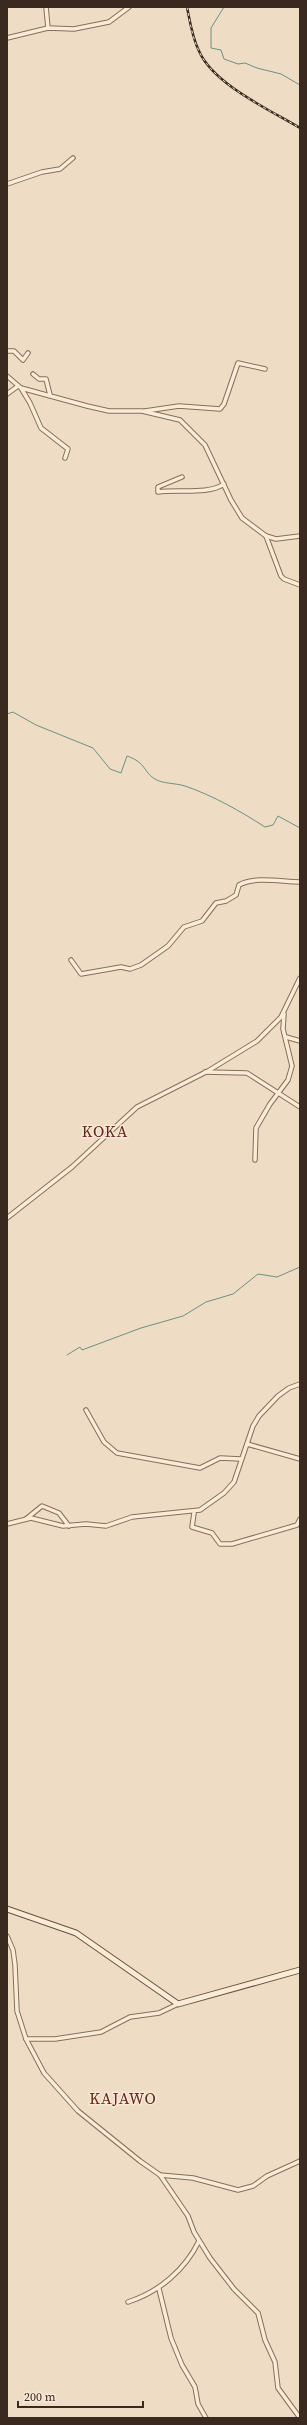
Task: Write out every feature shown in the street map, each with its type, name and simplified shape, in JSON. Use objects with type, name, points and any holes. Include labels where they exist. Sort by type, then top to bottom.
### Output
[{"type":"street","points":[[46,7],[48,28]]},
{"type":"street","points":[[7,38],[48,28],[74,29],[109,22],[129,7]]},
{"type":"street","points":[[7,184],[42,172],[60,169],[73,158]]},
{"type":"street","points":[[7,351],[14,351],[23,360],[28,354]]},
{"type":"street","points":[[7,394],[19,387],[94,408],[118,411],[142,411],[174,406],[220,409],[224,404],[238,363],[265,369]]},
{"type":"street","points":[[33,374],[39,379],[46,379],[50,395]]},
{"type":"street","points":[[7,376],[19,387],[30,403],[41,428],[68,449],[65,458]]},
{"type":"street","points":[[142,411],[175,418],[183,422],[205,445],[242,518],[266,536],[276,539],[300,536]]},
{"type":"street","points":[[182,477],[158,487],[158,492],[216,489],[224,484]]},
{"type":"street","points":[[266,536],[281,576],[284,579],[300,585]]},
{"type":"street","points":[[71,960],[81,974],[121,967],[130,969],[157,955],[170,944],[184,927],[202,921],[216,903],[226,901],[236,895],[239,885],[254,881],[300,882]]},
{"type":"street","points":[[7,1218],[76,1163],[137,1106],[204,1072],[251,1045],[275,1025],[284,1013],[300,978]]},
{"type":"street","points":[[255,1160],[256,1128],[288,1080],[292,1066],[283,1029],[284,1013]]},
{"type":"street","points":[[286,1037],[300,1041]]},
{"type":"street","points":[[204,1072],[246,1073],[279,1092],[300,1107]]},
{"type":"street","points":[[26,1518],[69,1526],[90,1524],[106,1526],[132,1517],[194,1513],[216,1499],[232,1485],[253,1426],[264,1410],[283,1392],[300,1384]]},
{"type":"street","points":[[86,1410],[104,1442],[117,1453],[200,1468],[220,1458],[241,1459]]},
{"type":"street","points":[[247,1444],[300,1459]]},
{"type":"street","points":[[7,1524],[26,1518],[42,1506],[59,1513],[69,1526]]},
{"type":"street","points":[[194,1513],[192,1527],[212,1533],[220,1544],[232,1544],[297,1525],[300,1519]]},
{"type":"street","points":[[7,1909],[76,1933],[178,2004]]},
{"type":"street","points":[[7,1936],[13,1950],[17,2011],[26,2039],[44,2073],[78,2110],[107,2135],[160,2175],[188,2216],[199,2241],[234,2289],[258,2312],[265,2340],[276,2362],[278,2388],[300,2418]]},
{"type":"street","points":[[26,2039],[56,2039],[101,2032],[130,2017],[159,2013],[178,2004],[300,1970]]},
{"type":"street","points":[[160,2175],[193,2178],[238,2190],[254,2186],[267,2176],[300,2161]]},
{"type":"street","points":[[128,2302],[159,2289],[171,2279],[195,2250],[199,2241]]},
{"type":"street","points":[[159,2289],[171,2338],[182,2365],[195,2387],[198,2404],[206,2418]]},
{"type":"waterway","points":[[224,7],[211,28],[211,48],[221,50],[224,59],[238,64],[245,63],[257,68],[281,74],[300,85]]},
{"type":"waterway","points":[[7,714],[13,712],[36,725],[93,748],[110,769],[121,773],[127,756],[138,762],[155,779],[162,782],[185,786],[206,794],[265,827],[273,825],[278,816],[300,828]]},
{"type":"waterway","points":[[67,1355],[80,1347],[82,1350],[141,1328],[183,1316],[206,1302],[233,1294],[258,1274],[277,1277],[300,1267]]},
{"type":"railway","points":[[187,7],[199,51],[206,63],[216,74],[244,95],[300,128]]},
{"type":"district","name":"KOKA","points":[[105,1131]]},
{"type":"district","name":"KAJAWO","points":[[123,2098]]}]
